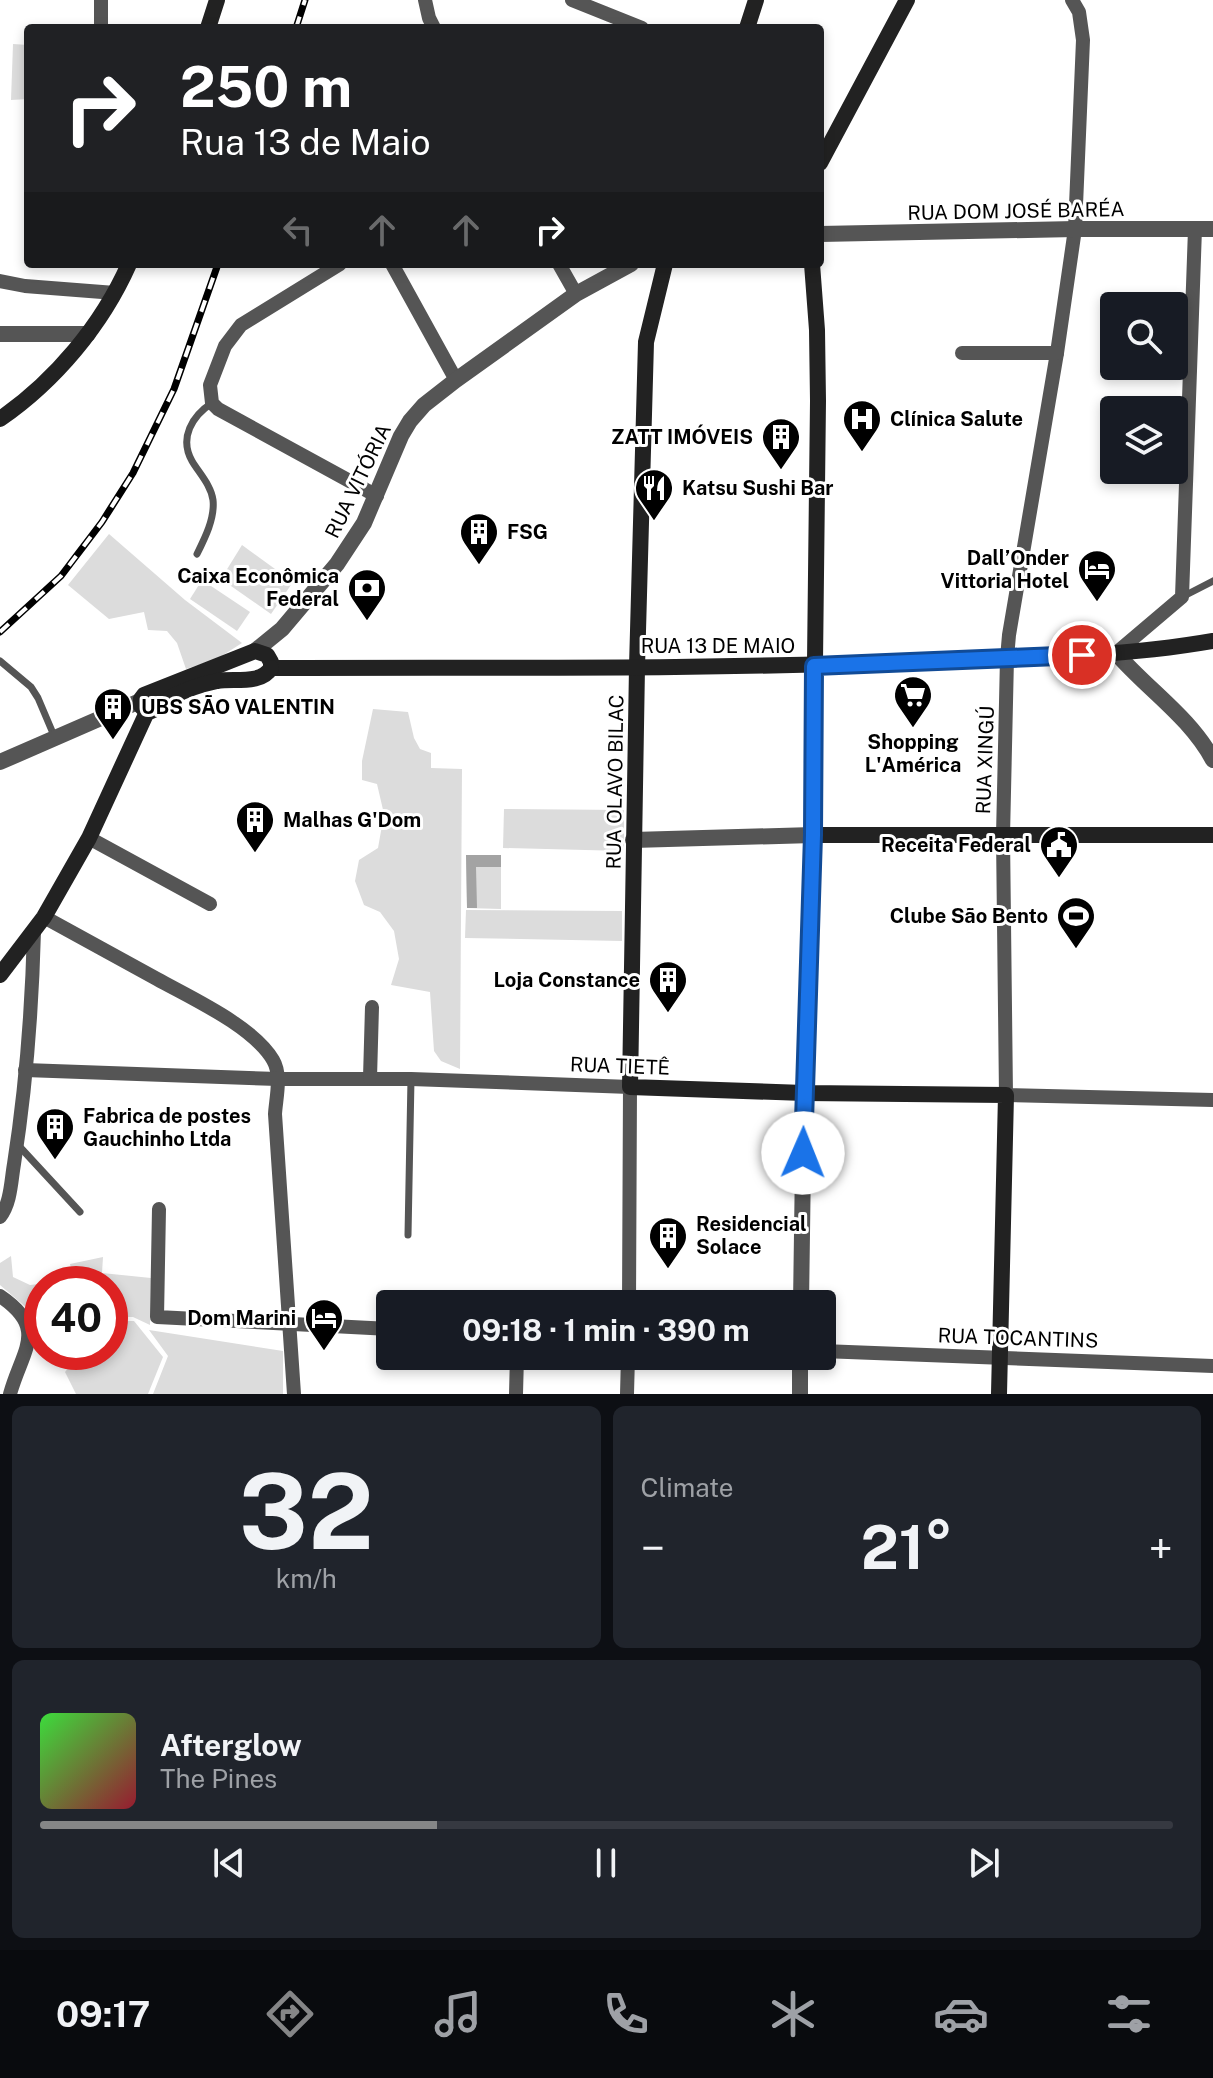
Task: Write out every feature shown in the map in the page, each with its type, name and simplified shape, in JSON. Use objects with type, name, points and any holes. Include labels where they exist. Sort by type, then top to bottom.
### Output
[{"type":"main road","points":[[748,24],[756,0]]},
{"type":"main road","points":[[824,156],[907,0]]},
{"type":"main road","points":[[209,24],[213,1]]},
{"type":"main road","points":[[0,419],[51,377],[88,334],[127,268]]},
{"type":"main road","name":"RUA OLAVO BILAC","points":[[630,1087],[646,342],[664,268]]},
{"type":"main road","points":[[812,268],[818,401],[813,835],[1213,835]]},
{"type":"main road","name":"RUA 13 DE MAIO","points":[[271,668],[814,666],[1116,653],[1213,641]]},
{"type":"main road","points":[[253,652],[245,660],[245,665],[247,673],[255,678]]},
{"type":"main road","points":[[0,975],[39,924],[89,838],[149,703],[253,652],[267,655],[271,662],[271,668],[264,677],[216,681],[149,703]]},
{"type":"main road","name":"RUA TIETÊ","points":[[630,1087],[1006,1095]]},
{"type":"main road","name":"RUA XINGÚ","points":[[999,1394],[1006,1095]]},
{"type":"street","points":[[101,0],[101,24]]},
{"type":"street","points":[[425,0],[432,24]]},
{"type":"street","points":[[572,0],[632,24]]},
{"type":"street","name":"RUA XINGÚ","points":[[1006,1095],[1003,836],[1007,658],[1075,229],[1083,40],[1079,12],[1072,0]]},
{"type":"street","points":[[1195,229],[1182,597],[1116,653],[1185,722],[1204,743],[1213,760]]},
{"type":"street","name":"RUA DOM JOSÉ BARÉA","points":[[824,234],[1213,229]]},
{"type":"street","points":[[334,268],[241,325],[225,346],[210,385],[212,403],[377,496]]},
{"type":"street","points":[[394,268],[456,380]]},
{"type":"street","points":[[561,268],[576,294]]},
{"type":"street","name":"RUA VITÓRIA","points":[[253,652],[282,629],[351,545],[377,496],[401,436],[424,405],[576,294],[624,268]]},
{"type":"street","points":[[0,281],[115,293]]},
{"type":"street","points":[[0,334],[88,334]]},
{"type":"street","points":[[962,353],[1057,353]]},
{"type":"street","points":[[0,762],[149,703]]},
{"type":"street","points":[[633,840],[813,835],[801,1290]]},
{"type":"street","points":[[89,838],[210,904]]},
{"type":"street","points":[[0,1217],[9,1199],[17,1145],[39,924],[228,1018],[272,1058],[278,1079],[275,1114],[294,1394]]},
{"type":"street","points":[[370,1078],[372,1007]]},
{"type":"street","name":"RUA TIETÊ","points":[[25,1070],[630,1087]]},
{"type":"street","name":"RUA OLAVO BILAC","points":[[629,1290],[630,1087]]},
{"type":"street","name":"RUA TIETÊ","points":[[1006,1095],[1213,1100]]},
{"type":"street","points":[[159,1209],[157,1317],[376,1328]]},
{"type":"street","points":[[0,1296],[16,1307],[28,1331],[27,1346],[12,1387]]},
{"type":"street","name":"RUA TOCANTINS","points":[[836,1352],[1213,1366]]},
{"type":"street","points":[[516,1394],[517,1370]]},
{"type":"street","points":[[627,1394],[628,1370]]},
{"type":"street","points":[[800,1370],[800,1394]]},
{"type":"lane","points":[[197,554],[208,529],[213,499],[187,452],[187,432],[194,417],[212,403]]},
{"type":"lane","points":[[1182,597],[1213,581]]},
{"type":"lane","points":[[0,661],[31,687],[55,738]]},
{"type":"lane","points":[[408,1235],[411,1079]]},
{"type":"lane","points":[[17,1145],[80,1212]]},
{"type":"shaded area","points":[[13,44],[24,45],[24,99],[11,100]]},
{"type":"shaded area","points":[[109,534],[185,600],[242,643],[217,659],[186,669],[177,643],[167,631],[148,630],[144,612],[109,619],[68,585]]},
{"type":"shaded area","points":[[242,545],[293,582],[271,614],[221,579]]},
{"type":"shaded area","points":[[202,580],[250,612],[237,631],[190,599]]},
{"type":"shaded area","points":[[373,709],[408,712],[420,749],[431,753],[431,768],[462,769],[460,1069],[441,1061],[434,1051],[430,992],[391,985],[399,959],[394,931],[380,912],[364,905],[355,881],[359,860],[378,848],[384,814],[377,784],[362,780],[362,761]]},
{"type":"shaded area","points":[[504,809],[624,810],[624,851],[503,848]]},
{"type":"shaded area","points":[[466,855],[501,855],[501,909],[467,908]]},
{"type":"shaded area","points":[[466,855],[501,855],[501,867],[476,867],[477,908],[467,908]]},
{"type":"shaded area","points":[[466,910],[622,911],[622,941],[465,938]]},
{"type":"shaded area","points":[[11,1256],[13,1277],[24,1282],[24,1306],[0,1285],[0,1263]]},
{"type":"shaded area","points":[[103,1257],[102,1266],[70,1264]]},
{"type":"shaded area","points":[[128,1276],[151,1278],[150,1325],[128,1317]]},
{"type":"shaded area","points":[[128,1321],[134,1321],[163,1357],[148,1394],[76,1394],[65,1372],[128,1370]]},
{"type":"shaded area","points":[[149,1330],[283,1351],[283,1394],[153,1394],[168,1356]]},
{"type":"railway","points":[[297,24],[305,0]]},
{"type":"railway","points":[[0,632],[61,576],[102,522],[133,473],[174,389],[217,268]]},
{"type":"place","name":"Clínica Salute","points":[[862,453]]},
{"type":"place","name":"ZATT IMÓVEIS","points":[[781,471]]},
{"type":"place","name":"Katsu Sushi Bar","points":[[654,522]]},
{"type":"place","name":"FSG","points":[[479,566]]},
{"type":"place","name":"Dall’Onder Vittoria Hotel","points":[[1097,603]]},
{"type":"place","name":"Caixa Econômica Federal","points":[[367,622]]},
{"type":"place","name":"Shopping L'América","points":[[913,729]]},
{"type":"place","name":"UBS SÃO VALENTIN","points":[[113,741]]},
{"type":"place","name":"Malhas G'Dom","points":[[255,854]]},
{"type":"place","name":"Receita Federal","points":[[1059,879]]},
{"type":"place","name":"Clube São Bento","points":[[1076,950]]},
{"type":"place","name":"Loja Constance","points":[[668,1014]]},
{"type":"place","name":"Fabrica de postes Gauchinho Ltda","points":[[55,1161]]},
{"type":"place","name":"Residencial Solace","points":[[668,1270]]},
{"type":"place","name":"Dom Marini","points":[[324,1352]]},
{"type":"route","points":[[803,1153],[813,835],[814,666],[1082,655]]}]
